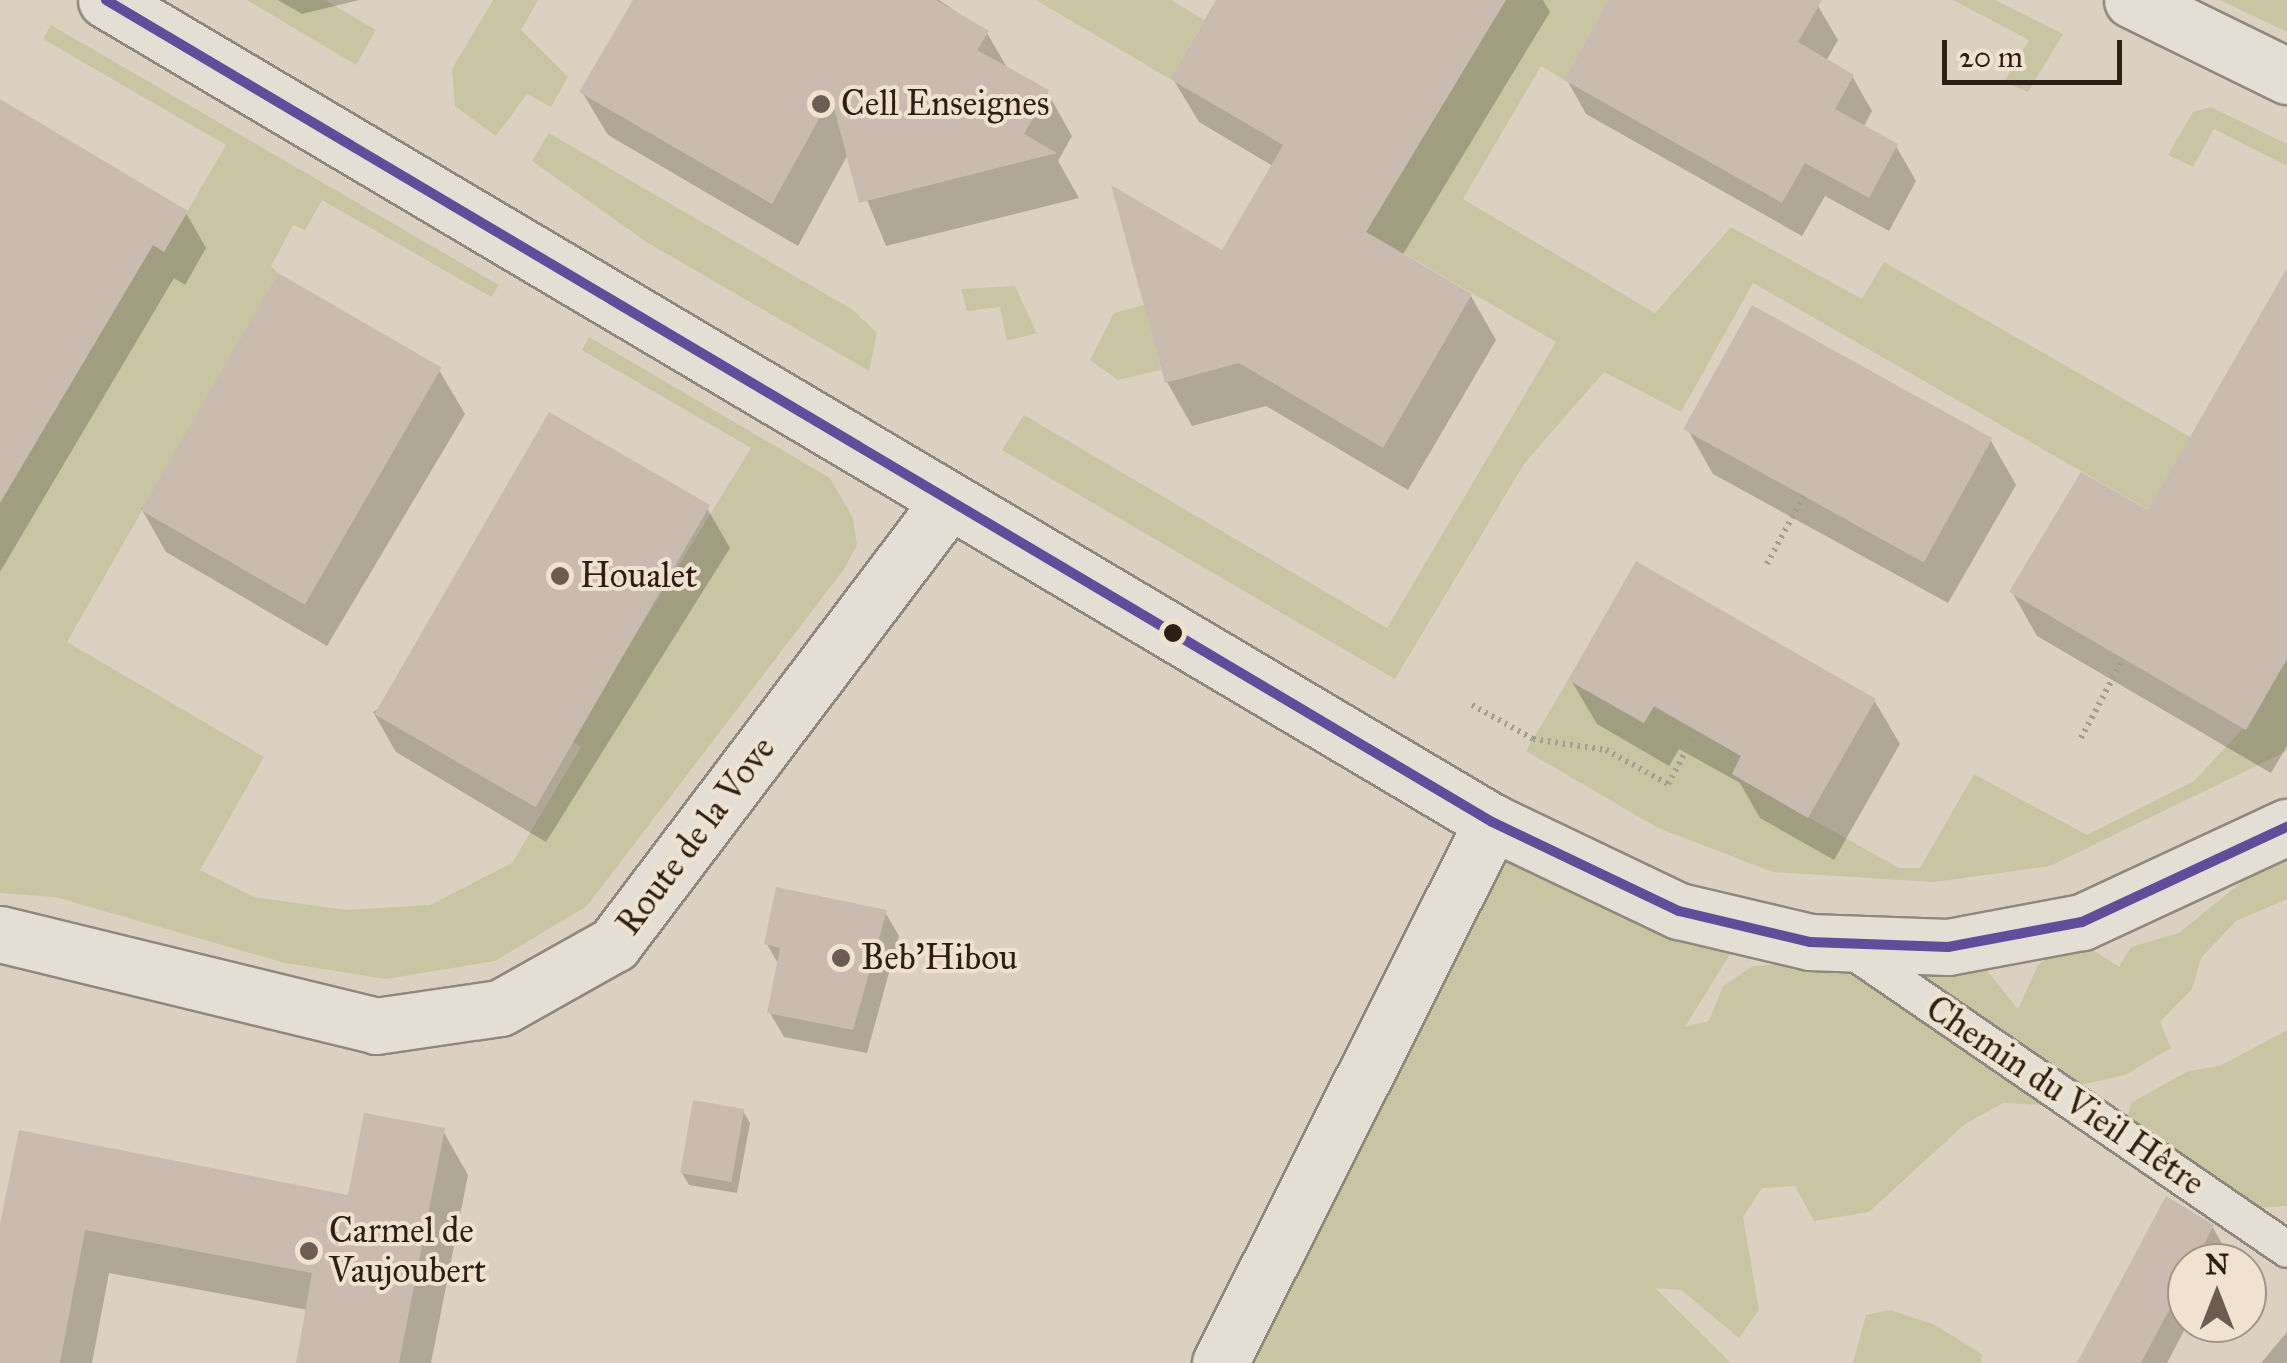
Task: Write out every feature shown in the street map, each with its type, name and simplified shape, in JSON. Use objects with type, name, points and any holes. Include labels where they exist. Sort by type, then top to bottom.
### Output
[{"type":"street","points":[[106,0],[1492,822],[1679,912],[1844,944],[1948,947],[2082,922],[2287,827]]},
{"type":"street","points":[[2132,0],[2287,76]]},
{"type":"street","name":"Route de la Vove","points":[[0,934],[376,1026],[500,1008],[614,944],[950,502]]},
{"type":"street","points":[[1220,1363],[1492,822]]},
{"type":"lane","name":"Chemin du Vieil Hêtre","points":[[1844,944],[2287,1249]]},
{"type":"path","points":[[1767,564],[1804,494]]},
{"type":"path","points":[[2080,738],[2123,659]]},
{"type":"path","points":[[1472,704],[1533,739],[1606,750],[1668,784],[1697,731]]},
{"type":"shaded area","points":[[247,0],[325,0],[376,30],[356,65]]},
{"type":"shaded area","points":[[493,0],[538,0],[521,30],[568,77],[551,107],[527,94],[496,136],[455,106],[452,69]]},
{"type":"shaded area","points":[[1036,0],[1171,0],[1204,20],[1170,79]]},
{"type":"shaded area","points":[[1506,0],[1608,0],[1564,80],[1541,66],[1463,199],[1655,313],[1731,227],[1862,299],[1884,262],[2287,492],[2287,589],[1753,283],[1681,412],[1604,372],[1524,464],[1395,679],[1002,450],[1024,415],[1387,628],[1556,342],[1293,189]]},
{"type":"shaded area","points":[[1953,0],[1995,0],[2063,34],[2028,92],[2004,82],[2029,40]]},
{"type":"shaded area","points":[[2220,0],[2287,0],[2287,32]]},
{"type":"shaded area","points":[[51,25],[499,285],[491,297],[322,200],[305,230],[293,225],[271,266],[278,273],[67,642],[264,757],[200,870],[254,897],[346,910],[430,905],[512,863],[581,747],[571,740],[751,448],[582,350],[589,337],[830,478],[853,518],[857,545],[844,569],[587,906],[495,961],[386,979],[285,963],[55,897],[0,893],[0,503],[153,245],[164,251],[226,145],[43,39]]},
{"type":"shaded area","points":[[2211,107],[2287,144],[2287,166],[2214,129],[2193,167],[2168,155],[2193,112]]},
{"type":"shaded area","points":[[549,133],[853,310],[877,333],[869,371],[648,243],[532,161]]},
{"type":"shaded area","points":[[1015,286],[1037,333],[1007,341],[1000,307],[967,311],[961,289]]},
{"type":"shaded area","points":[[1144,305],[1161,370],[1118,380],[1090,360],[1114,313]]},
{"type":"shaded area","points":[[2287,659],[2287,751],[2050,866],[1934,882],[1773,872],[1658,828],[1526,751],[1568,680],[1643,723],[1654,707],[1741,756],[1733,775],[1899,868],[1920,868],[1974,774],[2087,835],[2194,781],[2252,719]]},
{"type":"shaded area","points":[[1492,822],[1745,930],[1685,1027],[1709,1021],[1723,986],[1753,966],[1815,962],[1980,962],[2018,1009],[2038,965],[2058,948],[2087,946],[2119,967],[2131,947],[2179,933],[2287,845],[2287,899],[2236,921],[2201,958],[2192,989],[2160,1022],[2171,1048],[2125,1075],[2071,1087],[2046,1105],[2003,1103],[1965,1124],[1869,1212],[1814,1221],[1795,1186],[1762,1188],[1743,1217],[1759,1310],[1739,1338],[1681,1290],[1655,1288],[1731,1363],[1220,1363]]},
{"type":"shaded area","points":[[2287,1030],[2287,1206],[2256,1208],[2127,1119],[2131,1103],[2188,1071],[2220,1066]]},
{"type":"shaded area","points":[[1890,1310],[1933,1324],[1982,1354],[1981,1363],[1853,1363],[1866,1315]]},
{"type":"building","name":"Cell Enseignes","points":[[633,0],[936,0],[989,31],[977,50],[1049,90],[1024,134],[1057,153],[859,203],[831,97],[772,204],[579,92]]},
{"type":"building","points":[[1216,0],[1506,0],[1366,232],[1472,294],[1383,448],[1239,363],[1165,383],[1111,185],[1222,250],[1283,145],[1170,79]]},
{"type":"building","points":[[1608,0],[1822,0],[1798,42],[1854,75],[1835,109],[1898,144],[1869,198],[1805,163],[1782,203],[1564,80]]},
{"type":"building","points":[[0,99],[188,211],[164,252],[153,245],[0,503]]},
{"type":"building","points":[[2287,268],[2287,659],[2246,730],[2009,592],[2081,472],[2148,510]]},
{"type":"building","points":[[278,273],[442,368],[305,605],[141,510]]},
{"type":"building","points":[[1752,305],[1993,438],[1924,563],[1683,429]]},
{"type":"building","name":"Houalet","points":[[549,412],[710,505],[536,807],[374,714]]},
{"type":"building","points":[[1636,561],[1876,699],[1808,818],[1732,774],[1741,756],[1654,706],[1644,723],[1568,680]]},
{"type":"building","name":"Beb'Hibou","points":[[776,887],[887,910],[853,1030],[767,1013],[780,948],[764,944]]},
{"type":"building","points":[[693,1100],[744,1109],[731,1182],[680,1173]]},
{"type":"building","name":"Carmel de Vaujoubert","points":[[364,1113],[445,1128],[399,1363],[296,1363],[312,1273],[85,1230],[60,1363],[0,1363],[0,1224],[19,1130],[348,1195]]},
{"type":"building","points":[[2166,1196],[2214,1225],[2204,1243],[2167,1243],[2167,1314],[2141,1363],[2077,1363]]},
{"type":"transit line","points":[[106,0],[1492,822],[1679,911],[1810,942],[1948,947],[2082,922],[2287,827]]},
{"type":"place","name":"Cell Enseignes","points":[[821,104]]},
{"type":"place","name":"Houalet","points":[[560,576]]},
{"type":"place","name":"Beb'Hibou","points":[[841,958]]},
{"type":"place","name":"Carmel de Vaujoubert","points":[[309,1251]]}]
